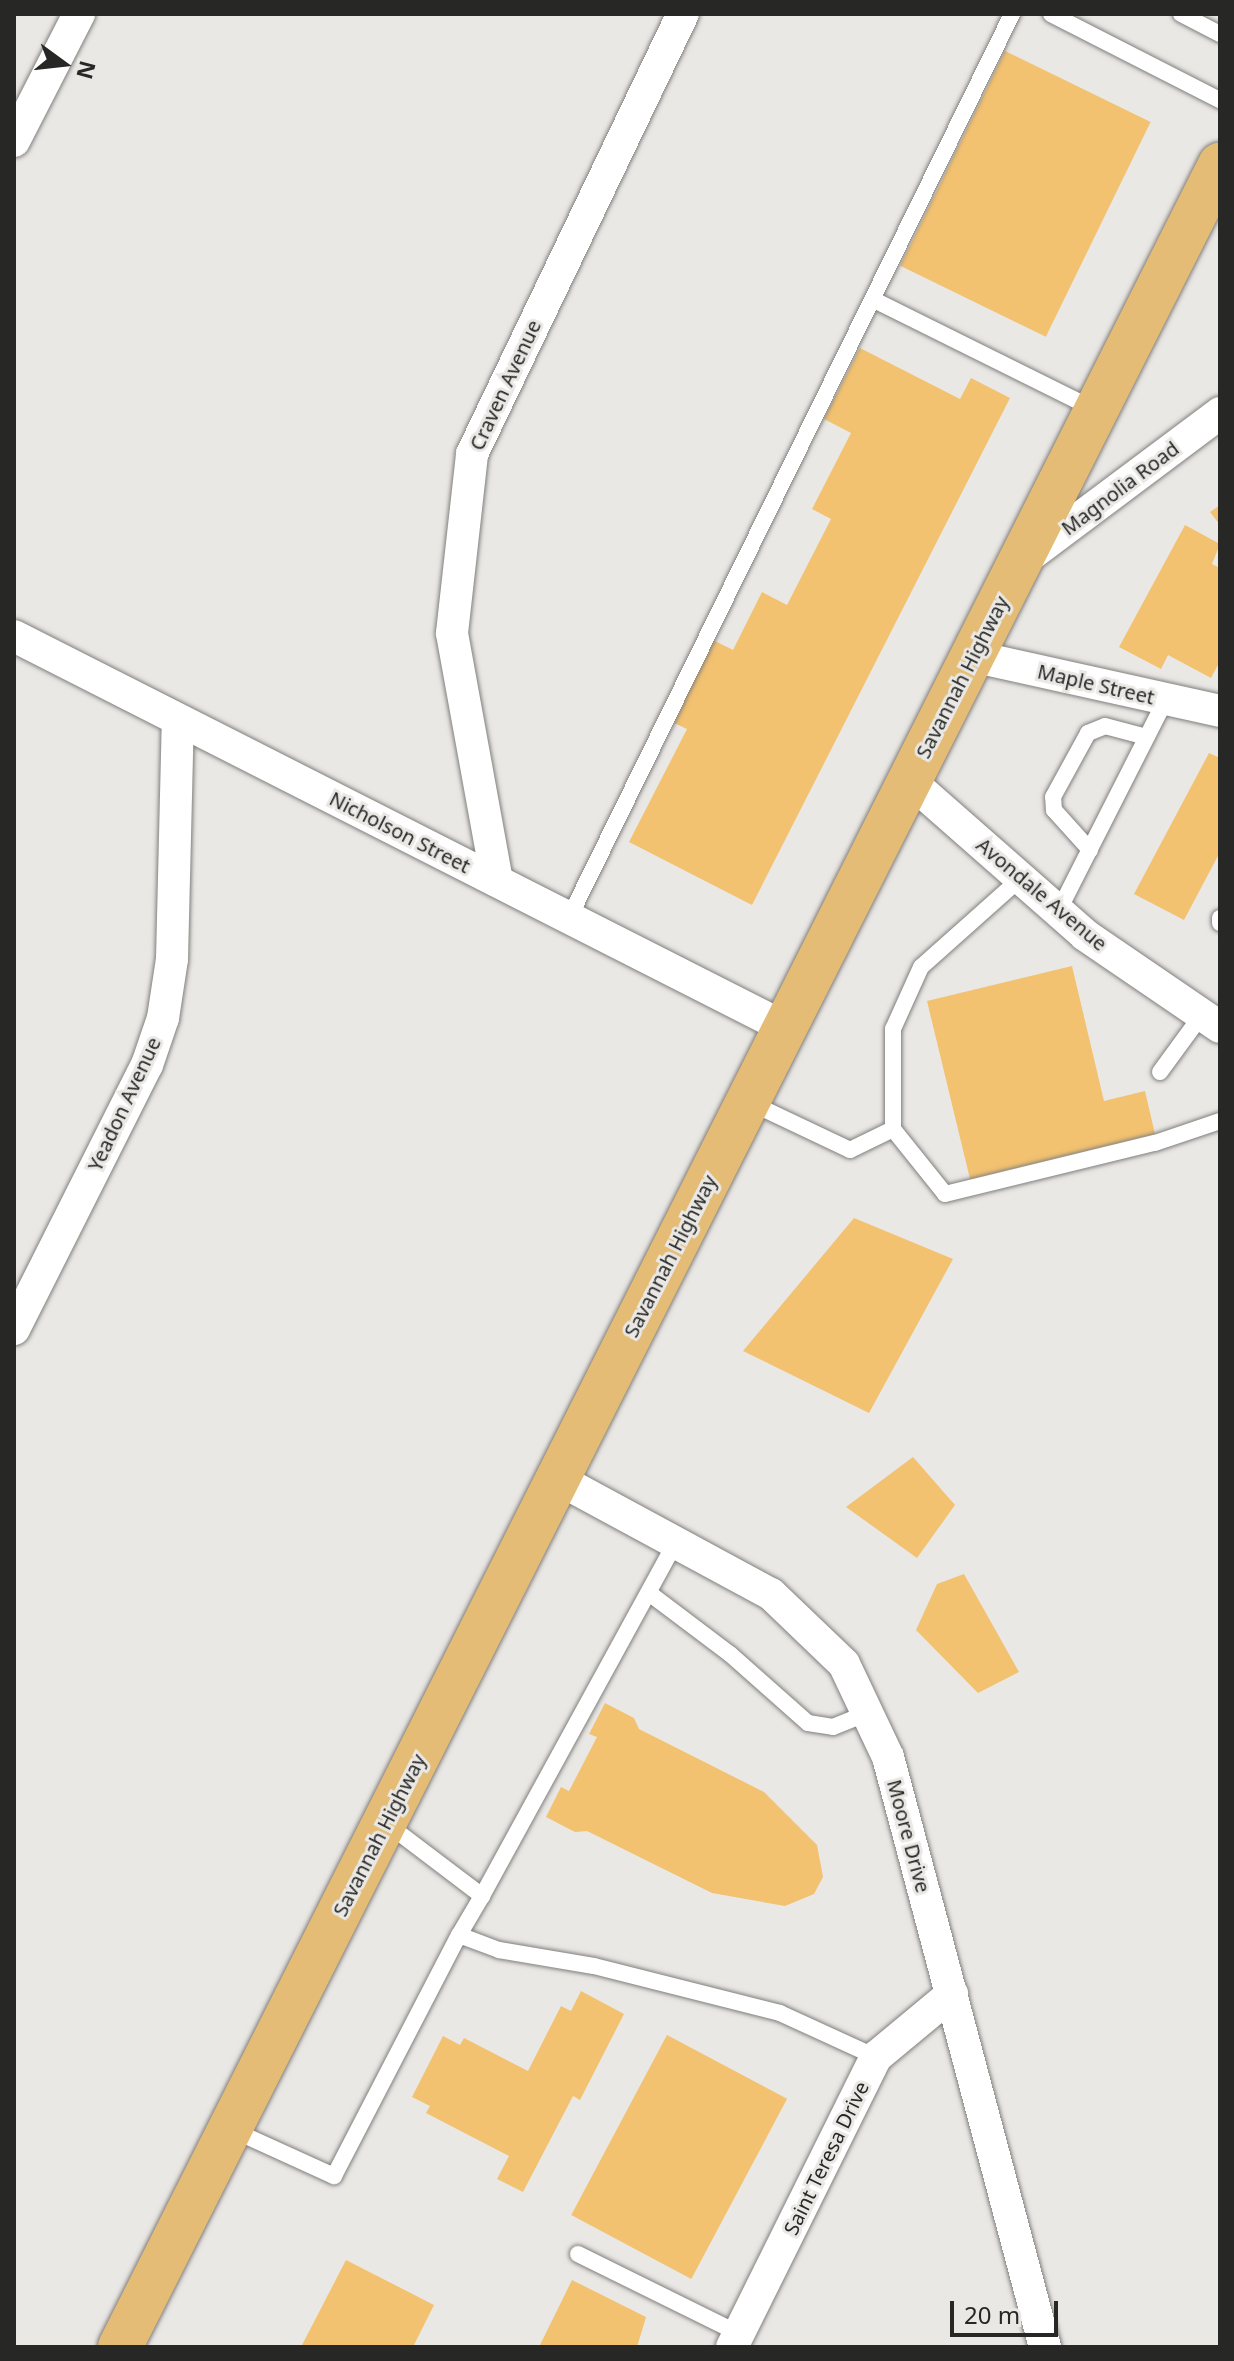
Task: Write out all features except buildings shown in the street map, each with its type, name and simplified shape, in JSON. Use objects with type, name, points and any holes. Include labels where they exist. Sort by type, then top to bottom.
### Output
[{"type":"highway","name":"Savannah Highway","points":[[120,2347],[1220,165]]},
{"type":"street","points":[[14,141],[79,14]]},
{"type":"street","name":"Craven Avenue","points":[[497,881],[452,633],[472,454],[683,14]]},
{"type":"street","name":"Magnolia Road","points":[[1019,563],[1220,413]]},
{"type":"street","name":"Nicholson Street","points":[[14,636],[786,1028]]},
{"type":"street","name":"Maple Street","points":[[972,656],[1220,711]]},
{"type":"street","name":"Yeadon Avenue","points":[[14,1329],[147,1065],[163,1018],[172,959],[178,720]]},
{"type":"street","name":"Avondale Avenue","points":[[910,781],[1058,912],[1211,1022]]},
{"type":"street","name":"Moore Drive","points":[[558,1479],[771,1594],[844,1664],[888,1757],[1045,2347]]},
{"type":"street","name":"Saint Teresa Drive","points":[[735,2340],[876,2057],[952,1994]]},
{"type":"lane","points":[[569,918],[1012,14]]},
{"type":"lane","points":[[1051,14],[1220,100]]},
{"type":"lane","points":[[1181,14],[1220,34]]},
{"type":"lane","points":[[874,300],[1096,410]]},
{"type":"lane","points":[[1058,912],[1166,699]]},
{"type":"lane","points":[[1090,850],[1054,810],[1053,797],[1088,733],[1105,726],[1147,737]]},
{"type":"lane","points":[[1021,878],[921,967],[893,1029],[893,1129],[945,1194],[1155,1143],[1220,1121]]},
{"type":"lane","points":[[1160,1072],[1211,1022]]},
{"type":"lane","points":[[748,1102],[850,1150],[893,1129]]},
{"type":"lane","points":[[230,2128],[334,2176],[459,1935],[676,1542]]},
{"type":"lane","points":[[649,1593],[730,1654],[808,1723],[833,1727],[868,1713]]},
{"type":"lane","points":[[385,1822],[482,1896]]},
{"type":"lane","points":[[459,1935],[499,1950],[594,1966],[780,2013],[876,2057]]},
{"type":"lane","points":[[578,2254],[735,2340]]}]
